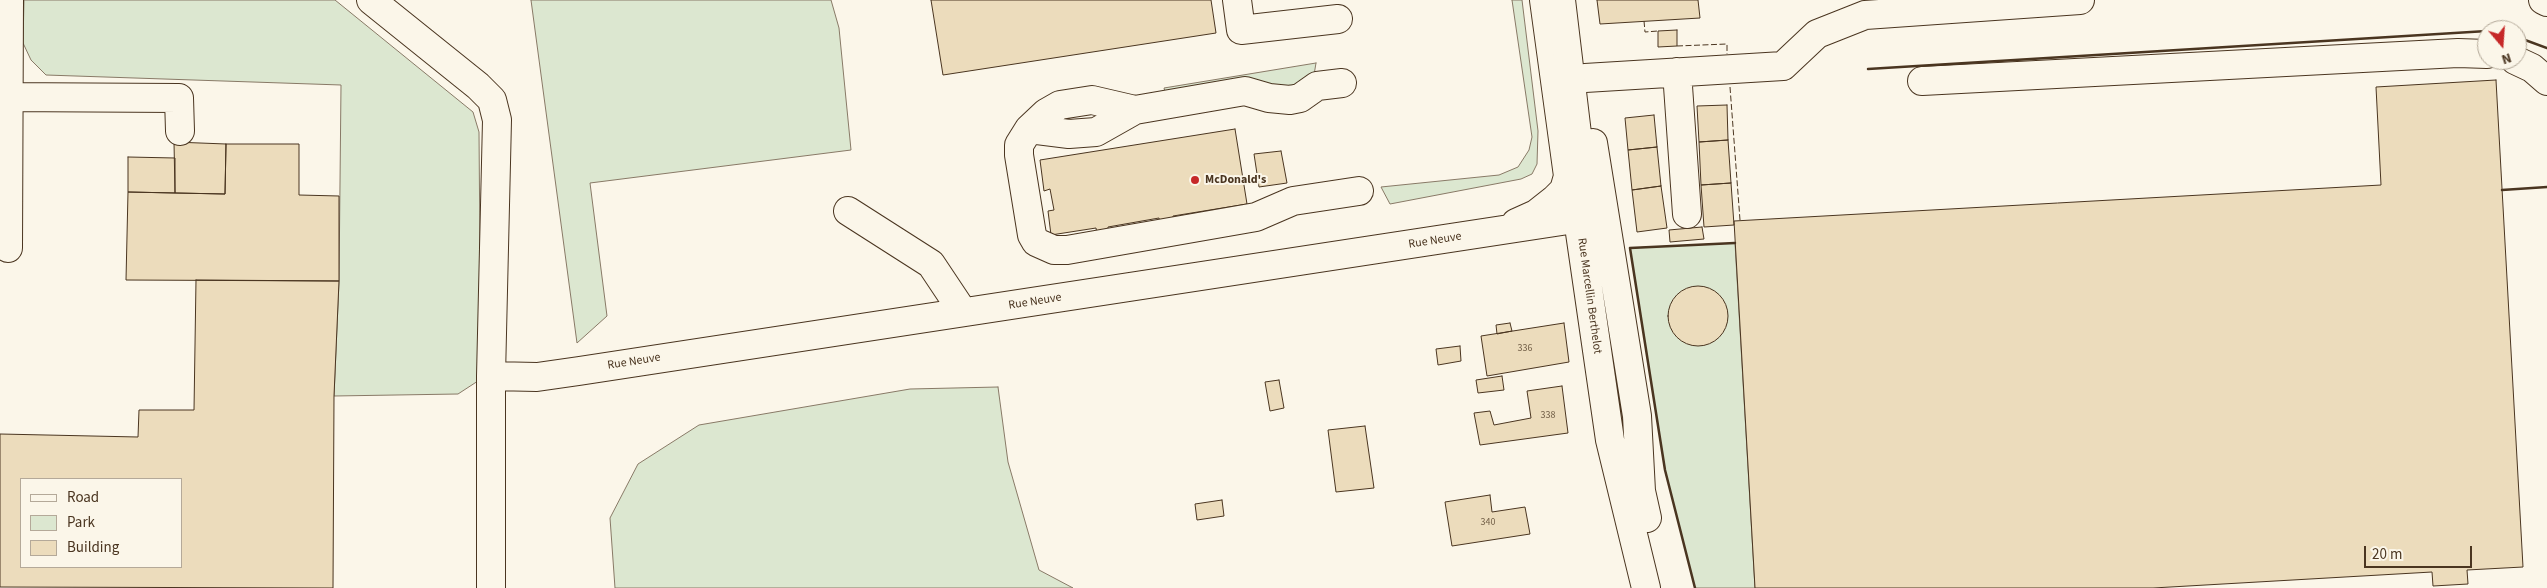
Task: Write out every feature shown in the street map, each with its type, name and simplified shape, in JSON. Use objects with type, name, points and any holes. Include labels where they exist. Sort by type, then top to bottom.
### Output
[{"type":"main road","points":[[8,248],[4,97],[9,0]]},
{"type":"main road","points":[[371,0],[478,86],[492,100],[497,120],[491,376],[491,588]]},
{"type":"main road","points":[[1237,0],[1241,30],[1338,19]]},
{"type":"main road","points":[[1500,231],[1536,214],[1555,199],[1564,190],[1568,176],[1544,0]]},
{"type":"main road","name":"Rue Marcellin Berthelot","points":[[1561,0],[1580,153],[1578,219],[1610,440],[1646,588]]},
{"type":"main road","points":[[1576,0],[1594,158],[1605,214],[1637,416],[1641,491],[1664,588]]},
{"type":"main road","points":[[1585,78],[1782,66],[1817,34],[1864,14],[2080,0]]},
{"type":"main road","points":[[2543,0],[2547,2]]},
{"type":"main road","points":[[1922,81],[2458,53],[2477,54]]},
{"type":"main road","points":[[2527,66],[2547,81]]},
{"type":"main road","points":[[1677,72],[1687,214]]},
{"type":"main road","points":[[1342,83],[1317,86],[1300,98],[1290,100],[1269,98],[1245,91],[1135,110],[1092,100],[1060,105],[1046,112],[1029,129],[1019,145],[1019,155],[1032,235],[1036,242],[1054,250],[1256,217],[1293,201],[1359,191]]},
{"type":"main road","points":[[4,97],[179,98],[180,131]]},
{"type":"main road","points":[[848,212],[931,264],[963,312]]},
{"type":"main road","name":"Rue Neuve","points":[[491,376],[537,377],[1605,214]]},
{"type":"green space","points":[[24,0],[335,0],[473,112],[479,132],[481,379],[458,394],[334,396],[339,281],[341,85],[46,75],[31,60],[23,43]]},
{"type":"green space","points":[[531,0],[831,0],[839,28],[851,150],[590,183],[607,316],[577,343]]},
{"type":"green space","points":[[1512,0],[1522,0],[1538,131],[1537,164],[1532,174],[1521,179],[1390,204],[1381,187],[1499,175],[1518,167],[1529,150],[1532,137]]},
{"type":"green space","points":[[1316,63],[1314,75],[1296,87],[1166,95],[1164,88]]},
{"type":"green space","points":[[1735,243],[1755,588],[1695,588],[1665,470],[1630,248]]},
{"type":"green space","points":[[998,387],[1008,462],[1039,570],[1073,588],[615,588],[610,518],[638,464],[699,425],[910,389]]},
{"type":"building","points":[[931,0],[1211,0],[1216,33],[943,75]]},
{"type":"building","points":[[1597,0],[1698,0],[1700,18],[1600,24]]},
{"type":"building","points":[[1677,30],[1677,46],[1658,47],[1658,31]]},
{"type":"building","points":[[2496,80],[2523,567],[2467,570],[2468,584],[2433,586],[2432,572],[2153,588],[1755,588],[1734,221],[2381,185],[2376,87]]},
{"type":"building","points":[[1727,105],[1728,140],[1699,142],[1697,106]]},
{"type":"building","points":[[1654,115],[1657,147],[1628,150],[1625,118]]},
{"type":"building","points":[[1235,129],[1247,204],[1173,216],[1173,221],[1160,223],[1159,218],[1108,227],[1108,232],[1097,234],[1096,228],[1051,235],[1048,211],[1054,210],[1050,189],[1044,191],[1040,160]]},
{"type":"building","points":[[1728,140],[1731,183],[1701,185],[1699,142]]},
{"type":"building","points":[[174,142],[226,144],[225,194],[175,193]]},
{"type":"building","points":[[226,144],[299,144],[299,195],[339,196],[339,281],[126,280],[128,192],[225,194]]},
{"type":"building","points":[[1657,147],[1661,186],[1632,190],[1628,150]]},
{"type":"building","points":[[1281,151],[1287,183],[1259,187],[1254,154]]},
{"type":"building","points":[[128,157],[175,158],[175,193],[128,192]]},
{"type":"building","points":[[1731,183],[1734,225],[1704,227],[1701,185]]},
{"type":"building","points":[[1661,186],[1667,228],[1637,232],[1632,190]]},
{"type":"building","points":[[1702,227],[1704,239],[1670,242],[1669,230]]},
{"type":"building","points":[[196,280],[339,281],[334,396],[333,588],[0,587],[0,434],[138,437],[139,410],[194,410]]},
{"type":"building","points":[[1698,286],[1714,291],[1719,295],[1723,300],[1728,316],[1723,332],[1719,337],[1714,341],[1698,346],[1682,341],[1677,337],[1673,332],[1668,316],[1673,300],[1677,295],[1682,291]]},
{"type":"building","points":[[1510,323],[1512,331],[1497,334],[1496,325]]},
{"type":"building","points":[[1564,323],[1569,362],[1487,376],[1481,336]]},
{"type":"building","points":[[1460,346],[1461,361],[1438,365],[1436,349]]},
{"type":"building","points":[[1502,376],[1504,390],[1478,393],[1476,380]]},
{"type":"building","points":[[1279,380],[1284,408],[1270,411],[1265,382]]},
{"type":"building","points":[[1562,386],[1568,433],[1480,445],[1474,413],[1490,411],[1494,425],[1531,418],[1527,391]]},
{"type":"building","points":[[1365,426],[1374,488],[1336,492],[1328,430]]},
{"type":"building","points":[[1490,495],[1492,512],[1525,507],[1530,534],[1452,546],[1445,502]]},
{"type":"building","points":[[1222,500],[1224,516],[1197,520],[1195,504]]},
{"type":"fence","points":[[1644,21],[1645,32],[1658,31]]},
{"type":"fence","points":[[1677,46],[1727,44],[1727,54]]},
{"type":"fence","points":[[1730,87],[1740,220]]},
{"type":"wall","points":[[1868,69],[2477,32]]},
{"type":"wall","points":[[2527,41],[2547,48]]},
{"type":"wall","points":[[2502,190],[2547,187]]},
{"type":"wall","points":[[1695,588],[1665,470],[1630,248],[1735,243]]},
{"type":"place","name":"McDonald's","points":[[1195,180]]}]
